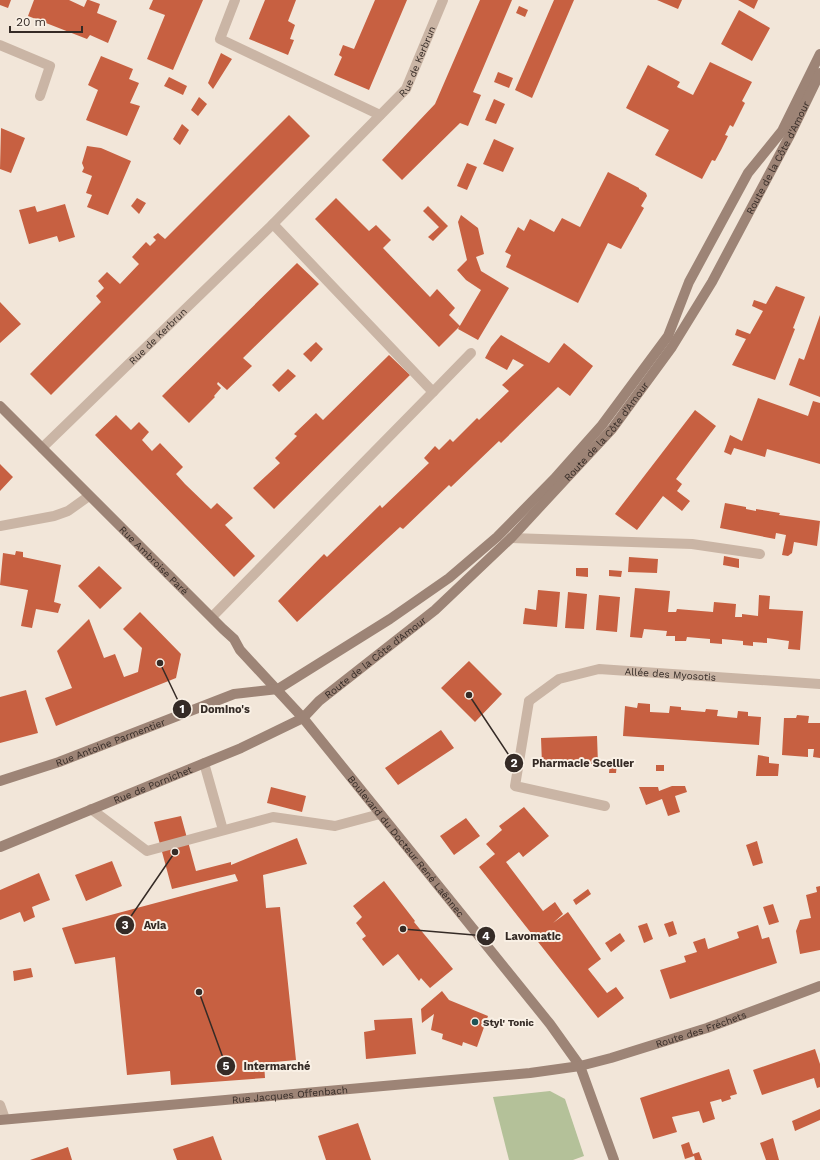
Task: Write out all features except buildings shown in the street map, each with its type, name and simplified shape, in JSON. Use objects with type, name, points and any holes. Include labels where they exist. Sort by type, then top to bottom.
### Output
[{"type":"main road","name":"Route de la Côte d'Amour","points":[[390,618],[449,578],[497,537],[554,479],[602,425],[668,336],[689,282],[700,261],[748,173],[782,132],[820,54]]},
{"type":"main road","name":"Route de la Côte d'Amour","points":[[303,718],[319,701],[436,610],[511,538],[612,429],[672,347],[712,282],[820,73]]},
{"type":"main road","name":"Rue Ambroise Paré","points":[[0,406],[234,639],[240,650],[278,689],[303,718]]},
{"type":"main road","name":"Rue Antoine Parmentier","points":[[0,781],[59,762],[234,694],[278,689],[390,618]]},
{"type":"main road","name":"Rue de Pornichet","points":[[0,847],[241,748],[303,718]]},
{"type":"main road","name":"Boulevard du Docteur René Laënnec","points":[[303,718],[550,1024],[580,1066],[614,1160]]},
{"type":"main road","name":"Route des Fréchets","points":[[580,1066],[707,1028],[820,986]]},
{"type":"main road","name":"Rue Jacques Offenbach","points":[[3,1120],[530,1073],[580,1066]]},
{"type":"street","points":[[235,0],[220,39],[380,114]]},
{"type":"street","name":"Rue de Kerbrun","points":[[42,448],[273,224],[406,89],[443,0]]},
{"type":"street","points":[[0,45],[50,66],[40,96]]},
{"type":"street","points":[[273,224],[433,392]]},
{"type":"street","points":[[212,617],[471,353]]},
{"type":"street","points":[[0,526],[54,516],[68,511],[89,496]]},
{"type":"street","points":[[511,538],[692,544],[760,554]]},
{"type":"street","name":"Allée des Myosotis","points":[[605,806],[515,786],[529,701],[559,679],[599,669],[820,684]]},
{"type":"street","points":[[204,762],[223,830]]},
{"type":"street","points":[[91,809],[147,851],[273,817],[335,826],[380,814]]},
{"type":"street","points":[[0,1105],[3,1120]]},
{"type":"green space","points":[[550,1091],[565,1099],[584,1156],[573,1160],[509,1160],[493,1097]]},
{"type":"place","name":"Domino's","points":[[160,663]]},
{"type":"place","name":"Pharmacie Scellier","points":[[469,695]]},
{"type":"place","name":"Avia","points":[[175,852]]},
{"type":"place","name":"Lavomatic","points":[[403,929]]},
{"type":"place","name":"Intermarché","points":[[199,992]]},
{"type":"place","name":"Styl' Tonic","points":[[475,1022]]}]
